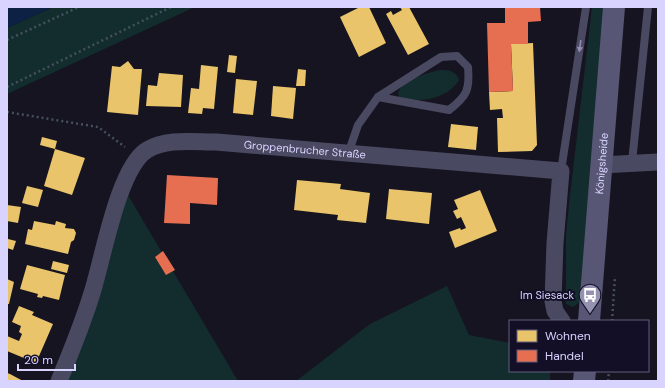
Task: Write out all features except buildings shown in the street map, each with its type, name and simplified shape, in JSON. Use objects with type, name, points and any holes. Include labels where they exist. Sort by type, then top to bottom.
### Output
[{"type":"main road","name":"Königsheide","points":[[589,320],[614,7]]},
{"type":"street","name":"Groppenbrucher Straße","points":[[59,381],[92,293],[122,185],[130,167],[147,150],[171,142],[216,142],[561,171]]},
{"type":"street","points":[[601,165],[632,162],[658,162]]},
{"type":"street","points":[[561,171],[555,243],[553,301],[555,311],[561,320]]},
{"type":"lane","points":[[561,171],[586,7]]},
{"type":"lane","points":[[632,162],[648,7]]},
{"type":"lane","points":[[348,154],[358,126],[378,98],[441,57],[457,56],[468,67],[469,85],[462,99],[449,110],[378,98]]},
{"type":"path","points":[[7,40],[79,7]]},
{"type":"path","points":[[7,87],[171,7]]},
{"type":"path","points":[[7,112],[98,127],[139,157]]},
{"type":"green space","points":[[53,7],[195,7],[7,94],[7,28]]},
{"type":"green space","points":[[592,7],[604,7],[580,302],[573,307],[566,304],[566,235]]},
{"type":"green space","points":[[440,70],[452,72],[459,80],[448,92],[440,96],[424,100],[399,97],[398,92],[401,87],[411,80]]},
{"type":"green space","points":[[122,185],[238,381],[59,381]]},
{"type":"green space","points":[[447,286],[469,335],[509,343],[509,372],[550,372],[550,381],[296,381],[370,324]]},
{"type":"water","points":[[7,7],[53,7],[7,28]]},
{"type":"place","name":"Im Siesack","points":[[590,314]]}]
